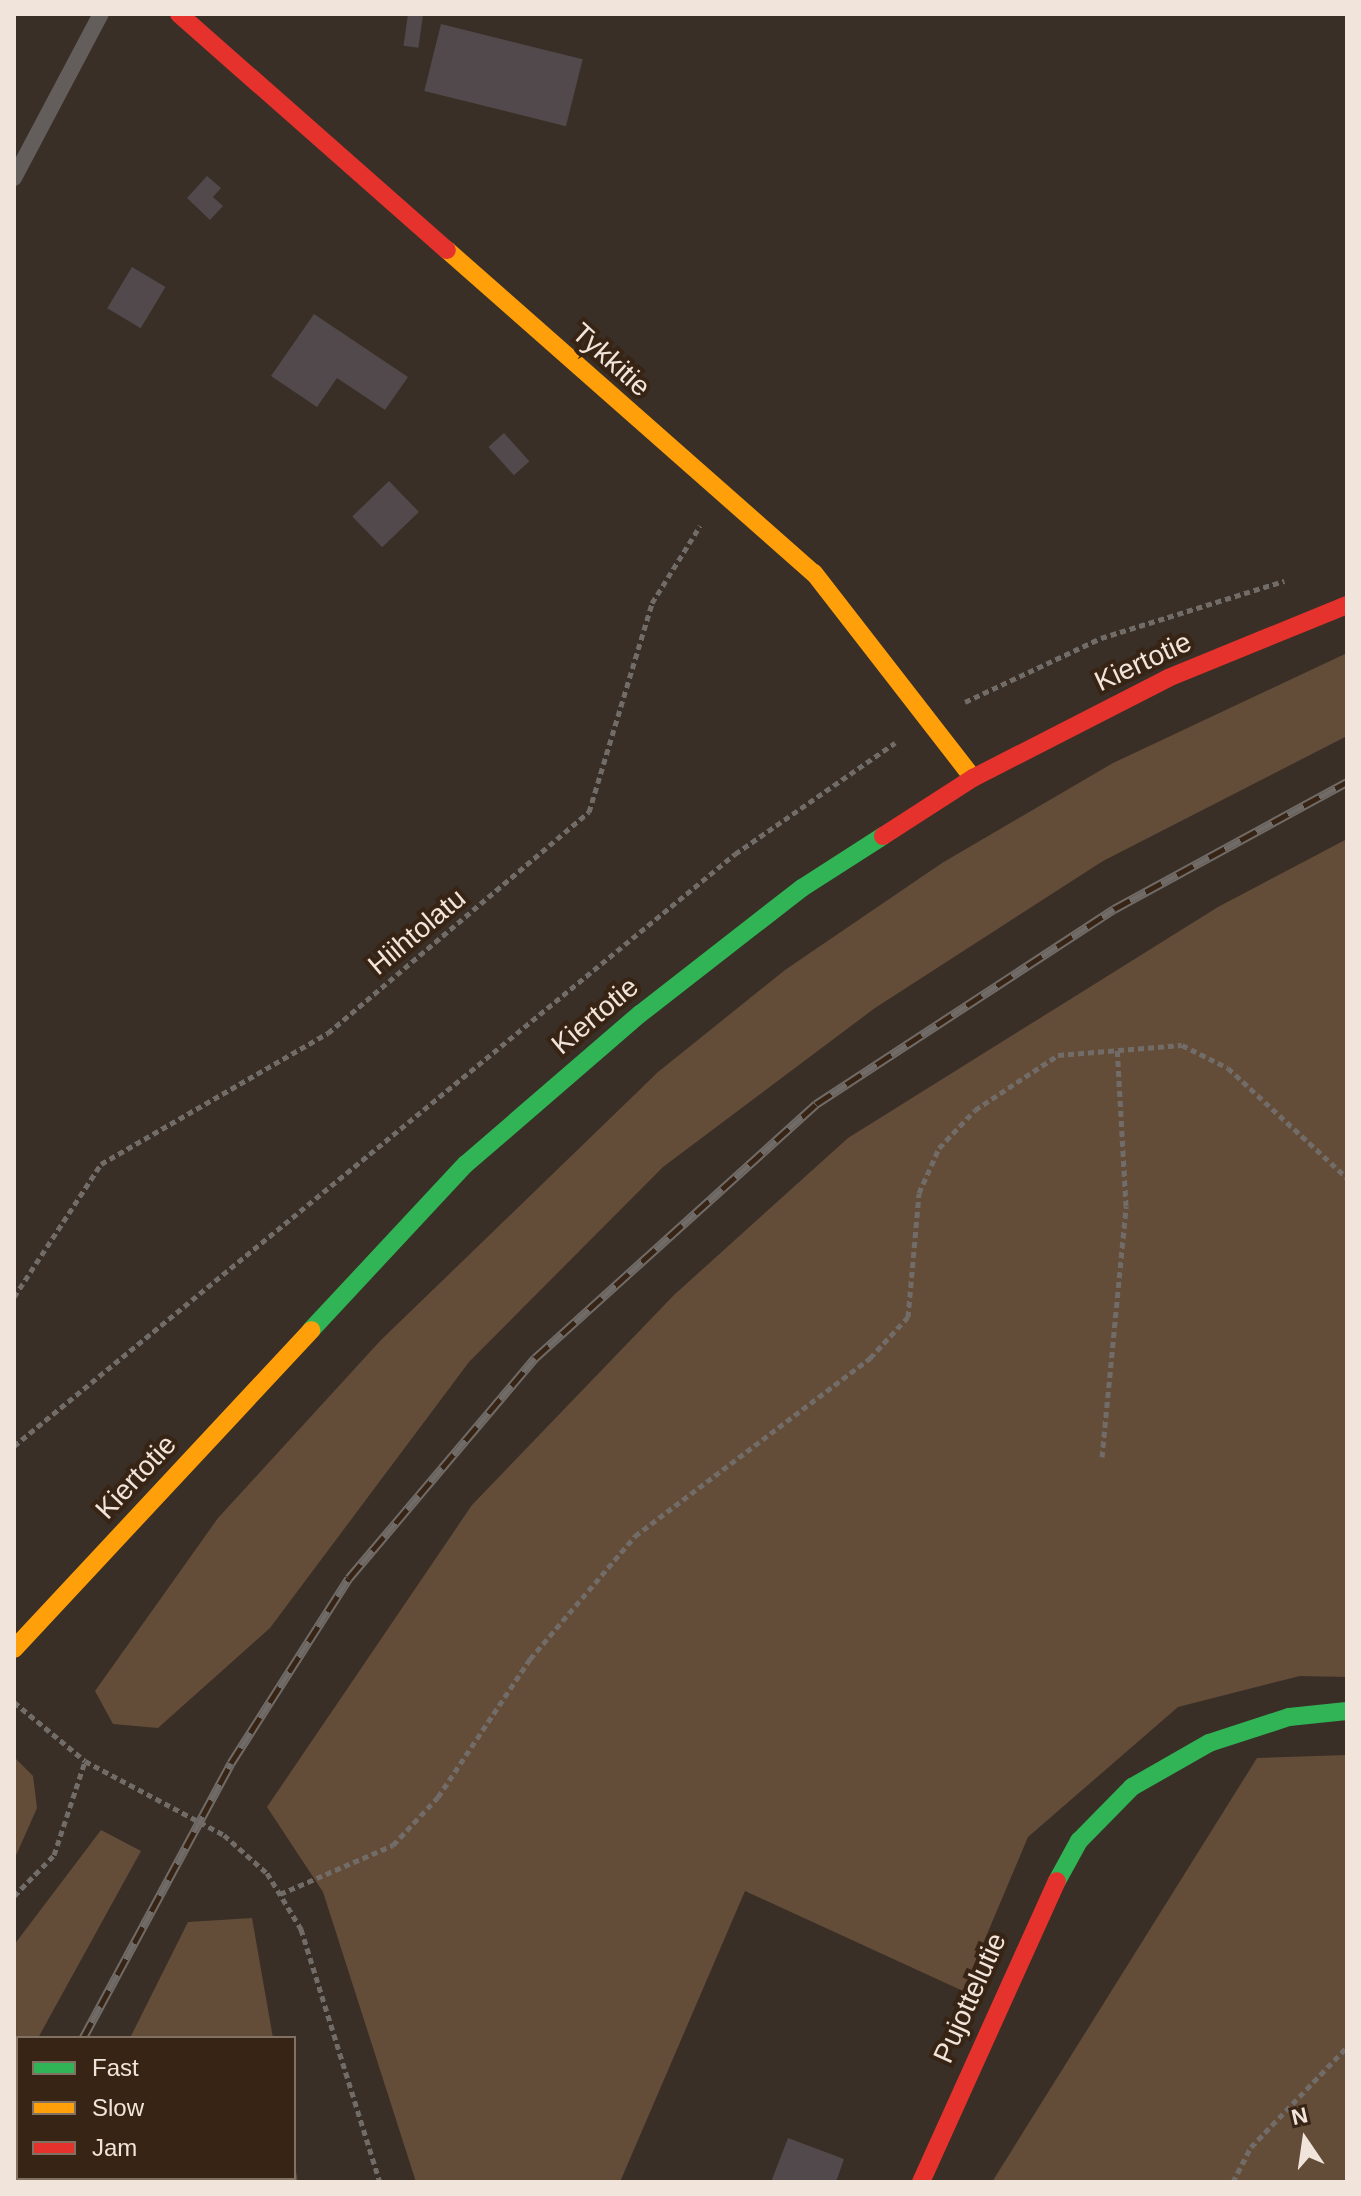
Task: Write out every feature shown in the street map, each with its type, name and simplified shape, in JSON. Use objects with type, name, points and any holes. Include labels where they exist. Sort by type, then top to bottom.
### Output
[{"type":"street","name":"Tykkitie","points":[[179,14],[720,495],[814,573],[973,778]]},
{"type":"street","name":"Kiertotie","points":[[14,1649],[466,1164],[640,1014],[802,888],[973,778],[1168,678],[1347,605]]},
{"type":"street","name":"Pujottelutie","points":[[921,2182],[1031,1929],[1079,1841],[1132,1787],[1209,1743],[1289,1717],[1347,1711]]},
{"type":"lane","points":[[14,178],[101,14]]},
{"type":"path","name":"Hiihtolatu","points":[[14,1297],[101,1164],[328,1033],[589,812],[652,603],[720,495]]},
{"type":"path","points":[[14,1446],[735,854],[929,720],[1101,638],[1294,578]]},
{"type":"path","points":[[280,1894],[393,1845],[438,1797],[530,1659],[635,1536],[870,1358],[908,1317],[919,1193],[939,1148],[975,1110],[1058,1055],[1117,1047],[1182,1045],[1228,1068],[1347,1178]]},
{"type":"path","points":[[1102,1457],[1126,1206],[1117,1047]]},
{"type":"path","points":[[14,1702],[85,1761],[224,1835],[280,1894],[301,1929],[380,2182]]},
{"type":"path","points":[[14,1896],[54,1855],[85,1761]]},
{"type":"path","points":[[1233,2182],[1251,2147],[1347,2047]]},
{"type":"shaded area","points":[[1347,653],[1347,736],[1103,861],[875,1008],[663,1167],[469,1362],[270,1628],[158,1728],[113,1724],[95,1691],[218,1518],[380,1341],[658,1072],[785,970],[942,863],[1113,763]]},
{"type":"shaded area","points":[[1347,839],[1347,1677],[1300,1676],[1178,1707],[1028,1837],[963,1991],[745,1891],[620,2182],[416,2182],[323,1892],[267,1807],[472,1505],[674,1295],[848,1138],[1218,907]]},
{"type":"shaded area","points":[[1347,1755],[1347,2182],[992,2182],[1257,1758]]},
{"type":"shaded area","points":[[14,1757],[33,1776],[37,1808],[14,1860]]},
{"type":"shaded area","points":[[101,1830],[141,1851],[39,2036],[16,2036],[14,2082],[14,1945]]},
{"type":"shaded area","points":[[252,1918],[273,2036],[131,2036],[188,1922]]},
{"type":"shaded area","points":[[296,2171],[298,2182],[58,2182],[296,2180]]},
{"type":"building","points":[[408,14],[423,16],[418,48],[404,46]]},
{"type":"building","points":[[441,24],[583,59],[566,126],[424,91]]},
{"type":"building","points":[[207,176],[221,188],[213,197],[223,206],[210,220],[187,198]]},
{"type":"building","points":[[132,267],[165,287],[141,328],[107,308]]},
{"type":"building","points":[[314,314],[408,377],[385,410],[337,378],[317,407],[271,376]]},
{"type":"building","points":[[504,433],[529,461],[514,475],[488,447]]},
{"type":"building","points":[[389,481],[419,512],[382,547],[352,516]]},
{"type":"building","points":[[788,2138],[844,2159],[836,2182],[771,2182]]},
{"type":"railway","points":[[84,2036],[231,1763],[349,1578],[535,1358],[816,1104],[1114,909],[1347,782]]},
{"type":"railway","points":[[14,2172],[16,2168]]},
{"type":"traffic: fast","points":[[311,1330],[466,1164],[640,1014],[802,888],[883,836]]},
{"type":"traffic: fast","points":[[1057,1881],[1079,1841],[1132,1787],[1209,1743],[1289,1717],[1347,1711]]},
{"type":"traffic: slow","points":[[447,250],[814,573],[973,778]]},
{"type":"traffic: slow","points":[[14,1649],[311,1330]]},
{"type":"traffic: jam","points":[[179,14],[447,250]]},
{"type":"traffic: jam","points":[[883,836],[973,778],[1168,678],[1347,605]]},
{"type":"traffic: jam","points":[[921,2182],[1057,1881]]}]
